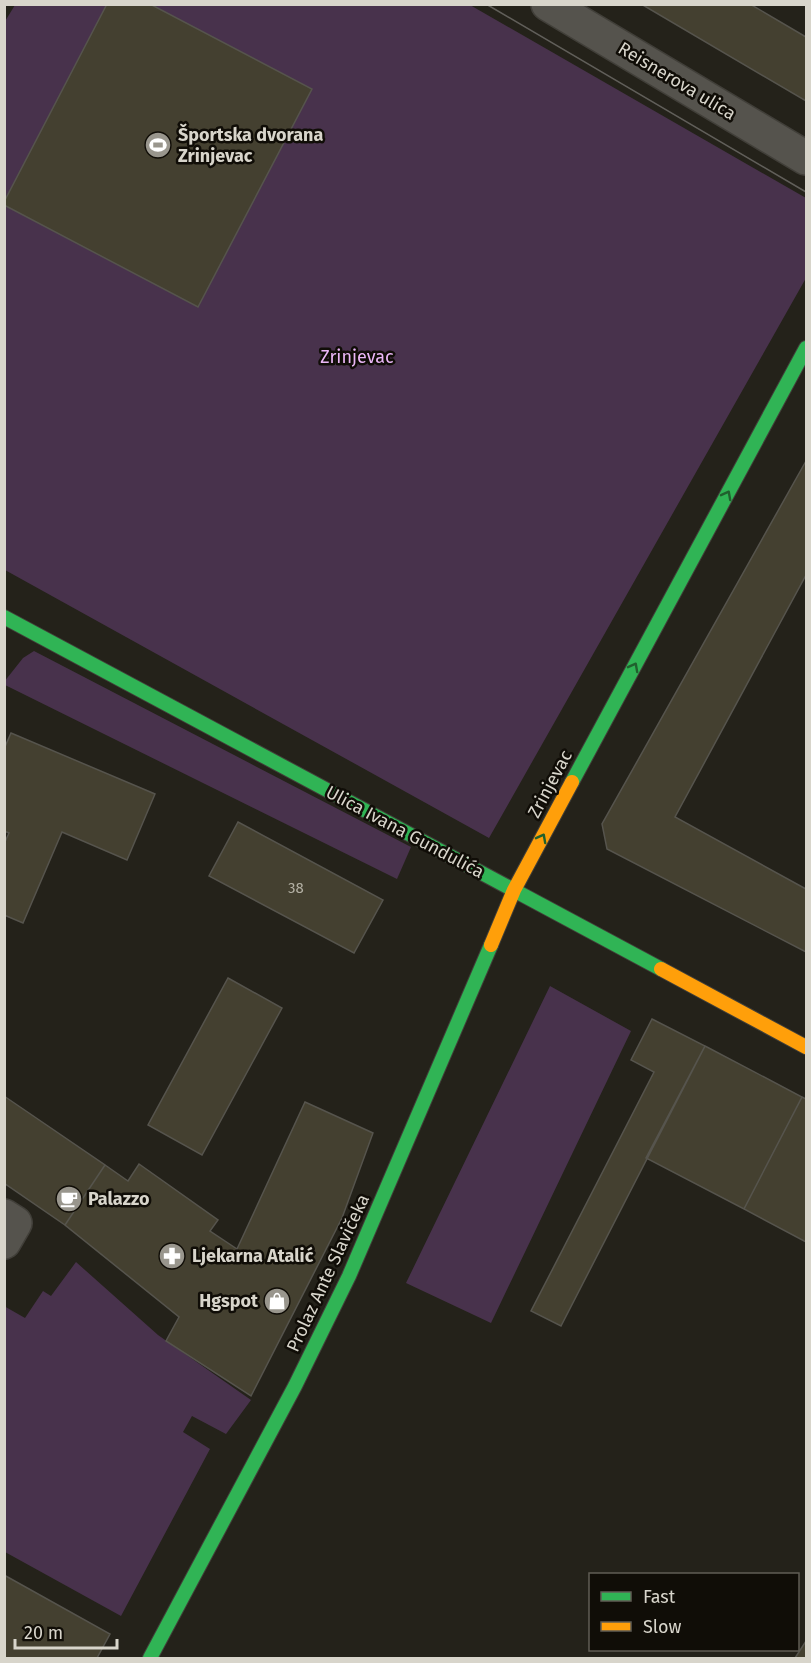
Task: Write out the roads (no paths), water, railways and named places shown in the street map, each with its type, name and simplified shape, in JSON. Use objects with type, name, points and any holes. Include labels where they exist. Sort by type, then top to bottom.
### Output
[{"type":"street","name":"Reisnerova ulica","points":[[548,4],[807,158]]},
{"type":"street","name":"Zrinjevac","points":[[514,890],[807,348]]},
{"type":"street","name":"Ulica Ivana Gundulića","points":[[4,616],[807,1047]]},
{"type":"street","name":"Prolaz Ante Slavičeka","points":[[150,1659],[295,1386],[349,1276],[514,890]]},
{"type":"tram line","points":[[486,4],[806,192]]},
{"type":"place","name":"Športska dvorana Zrinjevac","points":[[158,145]]},
{"type":"place","name":"Palazzo","points":[[69,1199]]},
{"type":"place","name":"Ljekarna Atalić","points":[[172,1256]]},
{"type":"place","name":"Hgspot","points":[[277,1301]]}]
